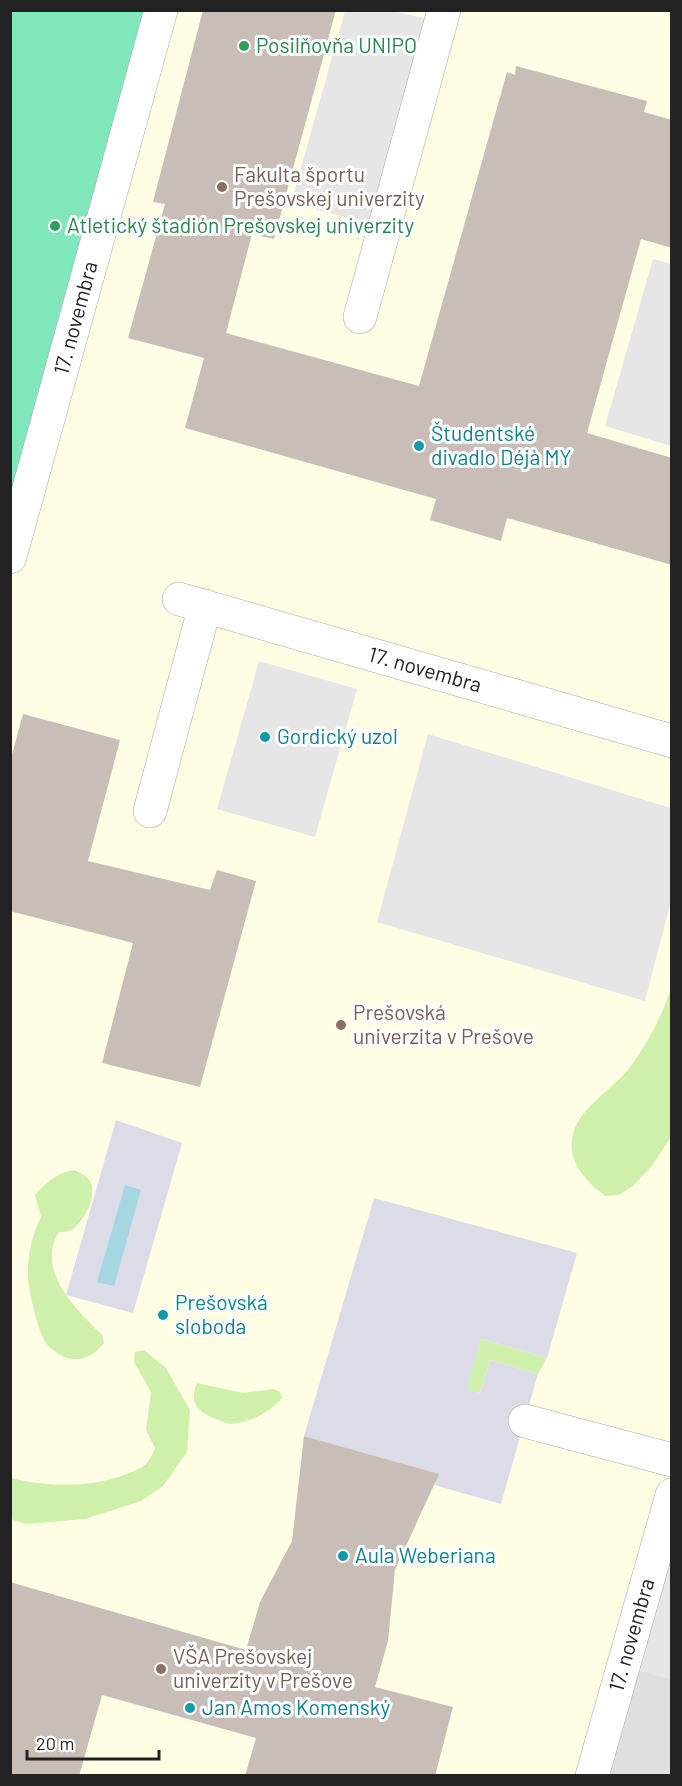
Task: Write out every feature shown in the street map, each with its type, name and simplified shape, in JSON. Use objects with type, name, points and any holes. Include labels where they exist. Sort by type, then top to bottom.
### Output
[{"type":"street","name":"17. novembra","points":[[10,557],[160,10]]},
{"type":"street","points":[[360,317],[444,10]]},
{"type":"street","name":"17. novembra","points":[[150,811],[192,602],[672,741]]},
{"type":"street","points":[[525,1421],[672,1460]]},
{"type":"street","name":"17. novembra","points":[[592,1776],[672,1495]]},
{"type":"shaded area","name":"Prešovská univerzita v Prešove","points":[[164,11],[671,11],[672,1524],[601,1775],[11,1775],[10,526]]},
{"type":"shaded area","points":[[345,11],[393,11],[441,22],[385,227],[291,203]]},
{"type":"shaded area","points":[[653,259],[671,264],[671,446],[605,426]]},
{"type":"shaded area","points":[[259,661],[357,689],[315,837],[217,809]]},
{"type":"shaded area","points":[[428,734],[671,808],[671,901],[645,1001],[377,922]]},
{"type":"shaded area","points":[[116,1120],[182,1143],[133,1313],[66,1295]]},
{"type":"shaded area","points":[[374,1198],[577,1253],[547,1358],[481,1339],[467,1389],[480,1393],[490,1360],[538,1374],[501,1504],[434,1485],[438,1474],[304,1436]]},
{"type":"shaded area","points":[[671,1524],[671,1775],[601,1775]]},
{"type":"shaded area","points":[[671,1538],[671,1680],[634,1669]]},
{"type":"green space","name":"Atletický štadión Prešovskej univerzity","points":[[11,11],[164,11],[11,526]]},
{"type":"green space","points":[[671,988],[671,1137],[651,1167],[633,1186],[619,1195],[606,1196],[586,1179],[579,1169],[572,1147],[573,1136],[585,1112],[626,1072],[637,1057],[659,1019]]},
{"type":"green space","points":[[74,1170],[90,1181],[91,1200],[78,1225],[70,1231],[59,1232],[53,1247],[52,1261],[55,1275],[62,1289],[81,1314],[102,1335],[104,1343],[90,1355],[75,1359],[60,1355],[46,1343],[37,1320],[28,1282],[29,1253],[41,1217],[35,1195],[52,1179]]},
{"type":"green space","points":[[481,1339],[547,1358],[538,1374],[490,1360],[480,1393],[466,1389]]},
{"type":"green space","points":[[144,1350],[166,1368],[190,1410],[187,1452],[163,1486],[141,1501],[85,1519],[25,1524],[11,1519],[11,1478],[42,1484],[73,1485],[119,1477],[139,1469],[147,1462],[155,1448],[146,1430],[151,1392],[134,1362],[135,1352]]},
{"type":"green space","points":[[197,1383],[243,1393],[274,1389],[280,1392],[282,1398],[260,1416],[230,1424],[199,1409],[194,1401]]},
{"type":"water","points":[[125,1185],[141,1190],[114,1286],[97,1282]]},
{"type":"building","points":[[203,10],[336,10],[274,239],[252,234],[226,333],[419,386],[507,72],[515,75],[516,66],[647,101],[644,112],[672,120],[672,248],[641,239],[587,433],[672,458],[672,565],[507,518],[501,541],[430,520],[436,499],[185,428],[204,358],[128,338],[165,204],[153,202]]},
{"type":"building","points":[[23,714],[120,740],[88,861],[210,890],[217,870],[256,881],[200,1087],[102,1063],[133,943],[10,911],[10,762]]},
{"type":"building","name":"VŠA Prešovskej univerzity v Prešove","points":[[304,1436],[439,1474],[395,1570],[388,1641],[375,1687],[453,1707],[435,1776],[245,1776],[256,1738],[102,1695],[79,1776],[10,1776],[10,1582],[246,1650],[260,1602],[292,1541]]},
{"type":"place","name":"Posilňovňa UNIPO","points":[[244,46]]},
{"type":"place","name":"Fakulta športu Prešovskej univerzity","points":[[222,187]]},
{"type":"place","name":"Atletický štadión Prešovskej univerzity","points":[[55,226]]},
{"type":"place","name":"Študentské divadlo Déjà MY","points":[[419,446]]},
{"type":"place","name":"Gordický uzol","points":[[265,737]]},
{"type":"place","name":"Prešovská univerzita v Prešove","points":[[341,1025]]},
{"type":"place","name":"Prešovská sloboda","points":[[163,1315]]},
{"type":"place","name":"Aula Weberiana","points":[[343,1556]]},
{"type":"place","name":"VŠA Prešovskej univerzity v Prešove","points":[[161,1669]]},
{"type":"place","name":"Jan Amos Komenský","points":[[190,1708]]}]
